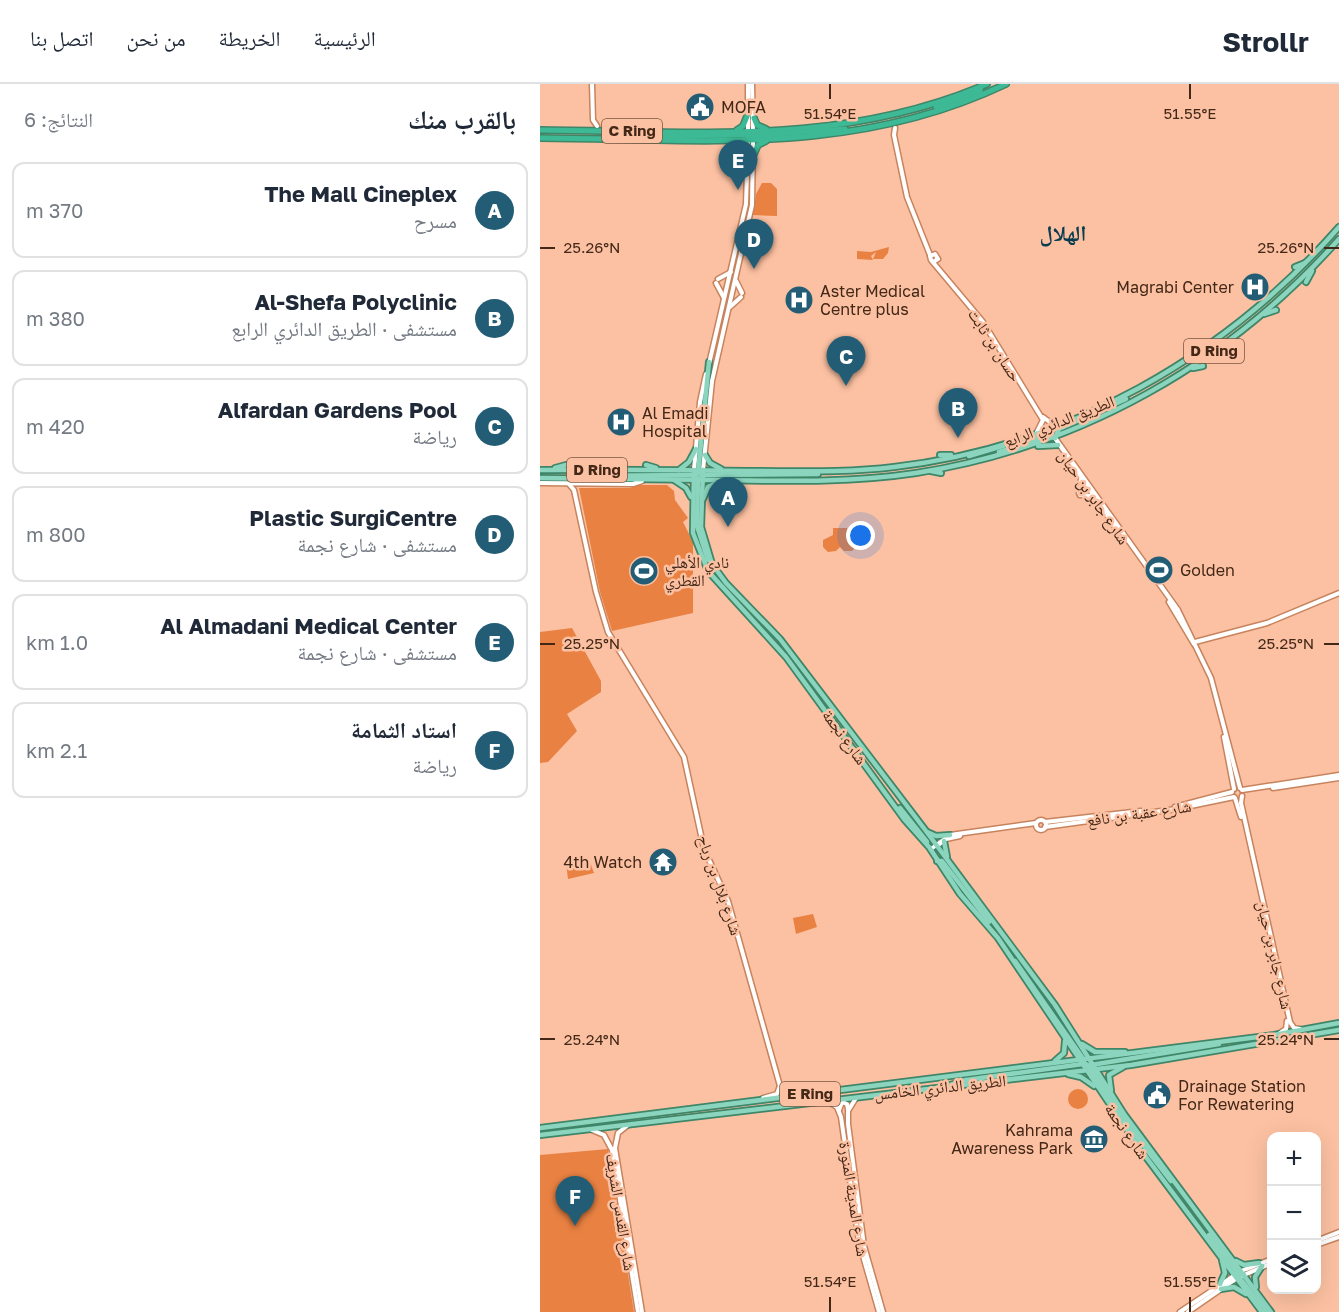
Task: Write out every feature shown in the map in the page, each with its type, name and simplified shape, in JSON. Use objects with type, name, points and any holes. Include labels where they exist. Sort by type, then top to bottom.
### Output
[{"type":"highway","points":[[990,91],[989,88],[997,84]]},
{"type":"highway","name":"C Ring","points":[[540,134],[551,130],[732,131],[769,140],[816,137],[905,121],[972,99],[1006,84]]},
{"type":"highway","points":[[905,121],[915,114],[980,91],[984,85]]},
{"type":"highway","name":"C Ring","points":[[540,134],[561,138],[733,140],[774,131],[864,122],[947,100],[984,85]]},
{"type":"highway","points":[[947,100],[951,94]]},
{"type":"highway","points":[[968,105],[972,99]]},
{"type":"highway","points":[[732,131],[742,126],[748,114]]},
{"type":"highway","points":[[754,118],[758,126],[774,131]]},
{"type":"highway","points":[[639,139],[665,135],[753,136],[821,132],[864,122]]},
{"type":"highway","points":[[574,130],[588,126]]},
{"type":"highway","points":[[597,126],[617,131]]},
{"type":"highway","points":[[708,127],[725,131]]},
{"type":"highway","points":[[861,130],[872,132]]},
{"type":"highway","points":[[561,138],[564,134],[628,131]]},
{"type":"highway","points":[[572,138],[587,142]]},
{"type":"highway","points":[[676,144],[686,139]]},
{"type":"highway","points":[[733,140],[744,145],[751,153],[758,145],[769,140]]},
{"type":"main road","name":"الطريق الدائري الرابع","points":[[540,481],[672,479],[727,471],[832,471],[894,467],[949,458],[1039,434],[1132,393],[1196,356],[1253,312],[1307,262],[1339,227]]},
{"type":"main road","name":"الطريق الدائري الرابع","points":[[540,470],[678,470],[725,480],[817,481],[928,470],[1010,452],[1055,438],[1091,423],[1187,370],[1262,315],[1339,239]]},
{"type":"main road","points":[[1295,267],[1307,262]]},
{"type":"main road","points":[[1306,282],[1315,265]]},
{"type":"main road","points":[[1253,312],[1263,297]]},
{"type":"main road","points":[[1262,315],[1276,310]]},
{"type":"main road","points":[[1215,357],[1228,342]]},
{"type":"main road","points":[[709,362],[698,475],[697,526],[703,550],[712,564]]},
{"type":"main road","points":[[1187,370],[1203,366]]},
{"type":"main road","points":[[1122,393],[1132,393]]},
{"type":"main road","points":[[1066,434],[1064,429],[1107,410],[1132,393]]},
{"type":"main road","points":[[949,458],[957,459],[980,453],[1039,434],[1048,434],[1055,438],[1059,429],[1115,404]]},
{"type":"main road","points":[[1108,415],[1117,416]]},
{"type":"main road","points":[[1087,430],[1091,423]]},
{"type":"main road","points":[[982,459],[1041,439],[1039,434]]},
{"type":"main road","points":[[1027,447],[1058,445]]},
{"type":"main road","points":[[646,465],[678,470],[689,462],[696,449]]},
{"type":"main road","points":[[1005,458],[1010,452]]},
{"type":"main road","points":[[705,455],[710,463],[727,471]]},
{"type":"main road","points":[[940,455],[959,455]]},
{"type":"main road","points":[[549,470],[569,465],[587,470]]},
{"type":"main road","points":[[928,470],[941,473]]},
{"type":"main road","points":[[561,479],[588,476],[807,475],[832,471]]},
{"type":"main road","name":"شارع نجمة","points":[[698,475],[692,500],[693,532],[708,572],[786,657],[919,838],[934,846]]},
{"type":"main road","name":"شارع نجمة","points":[[698,475],[703,538],[712,564],[726,583],[780,639],[1055,1005],[1077,1039],[1099,1091],[1220,1255],[1258,1293],[1269,1312]]},
{"type":"main road","points":[[877,482],[885,476]]},
{"type":"main road","points":[[561,479],[569,484]]},
{"type":"main road","points":[[672,479],[686,488],[692,500]]},
{"type":"main road","points":[[701,504],[708,487],[725,480]]},
{"type":"main road","points":[[872,774],[923,835],[926,832],[936,836],[950,835]]},
{"type":"main road","points":[[909,820],[934,846]]},
{"type":"main road","points":[[944,841],[950,865]]},
{"type":"main road","name":"شارع نجمة","points":[[934,846],[937,861],[1008,953],[1064,1035],[1113,1097],[1231,1257],[1251,1298],[1262,1312]]},
{"type":"main road","points":[[937,861],[942,861],[984,917],[1001,935]]},
{"type":"main road","points":[[1008,953],[1055,1015],[1120,1115],[1165,1175],[1182,1191]]},
{"type":"main road","name":"الطريق الدائري الخامس","points":[[540,1135],[816,1100],[939,1089],[1056,1073],[1133,1053],[1274,1035],[1339,1023]]},
{"type":"main road","name":"الطريق الدائري الخامس","points":[[540,1128],[1052,1063],[1131,1065],[1339,1030]]},
{"type":"main road","points":[[1052,1063],[1064,1053],[1064,1035]]},
{"type":"main road","points":[[1077,1039],[1094,1052],[1133,1053]]},
{"type":"main road","points":[[939,1089],[966,1080],[1210,1047],[1230,1041]]},
{"type":"main road","points":[[1113,1097],[1109,1075],[1131,1065]]},
{"type":"main road","points":[[1056,1073],[1082,1077],[1099,1091]]},
{"type":"main road","points":[[1174,1194],[1188,1208],[1269,1312]]},
{"type":"main road","points":[[1220,1255],[1225,1274],[1220,1287],[1237,1287],[1251,1298]]},
{"type":"main road","points":[[1231,1257],[1244,1265],[1261,1265],[1254,1279],[1258,1293]]},
{"type":"street","points":[[588,126],[592,120],[592,84]]},
{"type":"street","name":"شارع نجمة","points":[[750,84],[748,114],[753,136]]},
{"type":"street","name":"شارع نجمة","points":[[698,475],[696,449],[701,394],[732,271],[747,196],[754,118],[750,84]]},
{"type":"street","points":[[592,120],[597,126]]},
{"type":"street","points":[[895,128],[894,135],[912,213],[936,261]]},
{"type":"street","points":[[888,130],[894,135]]},
{"type":"street","name":"شارع نجمة","points":[[698,475],[705,455],[714,372],[752,205],[751,153]]},
{"type":"street","name":"حسان بن ثابت","points":[[936,261],[988,324],[1045,419],[1051,423]]},
{"type":"street","name":"حسان بن ثابت","points":[[936,261],[977,314],[1006,358],[1042,420],[1039,434]]},
{"type":"street","points":[[724,304],[722,290],[717,281],[732,271]]},
{"type":"street","points":[[728,310],[741,295],[735,280]]},
{"type":"street","name":"شارع جابر بن حيان","points":[[1055,438],[1081,479],[1165,594],[1201,653],[1216,694],[1288,1023],[1286,1029],[1274,1035]]},
{"type":"street","name":"شارع جابر بن حيان","points":[[1055,438],[1192,633],[1214,694],[1290,1022],[1294,1028],[1307,1030]]},
{"type":"street","points":[[1081,479],[1080,494],[1093,496]]},
{"type":"street","name":"الطريق الدائري الرابع","points":[[540,481],[569,484],[633,484],[646,480]]},
{"type":"street","name":"شارع بلال بن رباح","points":[[569,484],[574,490],[596,592],[608,632],[684,757],[704,849],[728,901],[780,1086]]},
{"type":"street","points":[[574,490],[576,484]]},
{"type":"street","points":[[1195,643],[1267,623],[1339,593]]},
{"type":"street","points":[[1192,633],[1204,640]]},
{"type":"street","points":[[1201,653],[1204,640]]},
{"type":"street","name":"شارع عقبة بن نافع","points":[[1045,824],[1176,809],[1238,793],[1339,777]]},
{"type":"street","points":[[1037,826],[1038,820],[1045,824]]},
{"type":"street","points":[[934,846],[956,836],[1045,824]]},
{"type":"street","points":[[934,846],[950,835],[1037,826]]},
{"type":"street","points":[[753,1101],[775,1094],[780,1086],[787,1093],[808,1094]]},
{"type":"street","points":[[848,1110],[852,1101],[862,1095]]},
{"type":"street","points":[[816,1100],[830,1102],[839,1111],[842,1102],[847,1104],[848,1110]]},
{"type":"street","name":"شارع المدينة المنورة","points":[[848,1110],[863,1242],[881,1312]]},
{"type":"street","name":"شارع المدينة المنورة","points":[[839,1111],[859,1242],[881,1312]]},
{"type":"street","name":"شارع القدس الشريف","points":[[635,1123],[620,1130],[616,1138],[640,1312]]},
{"type":"street","name":"شارع القدس الشريف","points":[[583,1130],[598,1132],[609,1142],[640,1312]]},
{"type":"street","points":[[609,1142],[610,1133],[615,1134],[616,1138]]},
{"type":"street","points":[[1321,1242],[1339,1235]]},
{"type":"street","points":[[1180,1312],[1239,1275],[1267,1263]]},
{"type":"street","points":[[1188,1312],[1220,1287]]},
{"type":"shaded area","points":[[762,183],[771,183],[777,189],[777,216],[753,215],[756,194]]},
{"type":"shaded area","points":[[889,247],[883,259],[873,259],[876,252],[871,256],[873,260],[857,259],[857,251],[871,252]]},
{"type":"shaded area","name":"نادي الأهلي القطري","points":[[638,485],[667,485],[674,491],[675,500],[688,518],[683,522],[693,542],[693,613],[612,631],[600,592],[579,488],[630,488]]},
{"type":"shaded area","points":[[833,528],[847,528],[847,535],[856,540],[856,547],[852,551],[844,551],[840,547],[836,551],[828,552],[823,547],[823,540],[833,535]]},
{"type":"shaded area","points":[[572,628],[601,681],[601,692],[567,714],[577,731],[548,762],[540,763],[540,632]]},
{"type":"shaded area","points":[[588,857],[594,873],[568,879],[566,862]]},
{"type":"shaded area","points":[[813,914],[817,927],[796,934],[793,918]]},
{"type":"shaded area","points":[[1078,1089],[1085,1092],[1088,1099],[1085,1106],[1078,1109],[1071,1106],[1068,1099],[1071,1092]]},
{"type":"shaded area","points":[[608,1149],[634,1312],[540,1312],[540,1155]]},
{"type":"place","name":"MOFA","points":[[700,107]]},
{"type":"place","name":"Al Almadani Medical Center","points":[[738,190]]},
{"type":"place","name":"Plastic SurgiCentre","points":[[754,269]]},
{"type":"place","name":"Magrabi Center","points":[[1255,287]]},
{"type":"place","name":"Aster Medical Centre plus","points":[[799,300]]},
{"type":"place","name":"Alfardan Gardens Pool","points":[[846,386]]},
{"type":"place","name":"Al Emadi Hospital","points":[[621,422]]},
{"type":"place","name":"Al-Shefa Polyclinic","points":[[958,438]]},
{"type":"place","name":"The Mall Cineplex","points":[[728,527]]},
{"type":"place","name":"Golden","points":[[1159,570]]},
{"type":"place","name":"نادي الأهلي القطري","points":[[644,571]]},
{"type":"place","name":"4th Watch","points":[[663,862]]},
{"type":"place","name":"Drainage Station For Rewatering","points":[[1157,1095]]},
{"type":"place","name":"Kahrama Awareness Park","points":[[1094,1139]]},
{"type":"place","name":"استاد الثمامة","points":[[575,1226]]},
{"type":"district","name":"الهلال","points":[[1063,233]]}]
